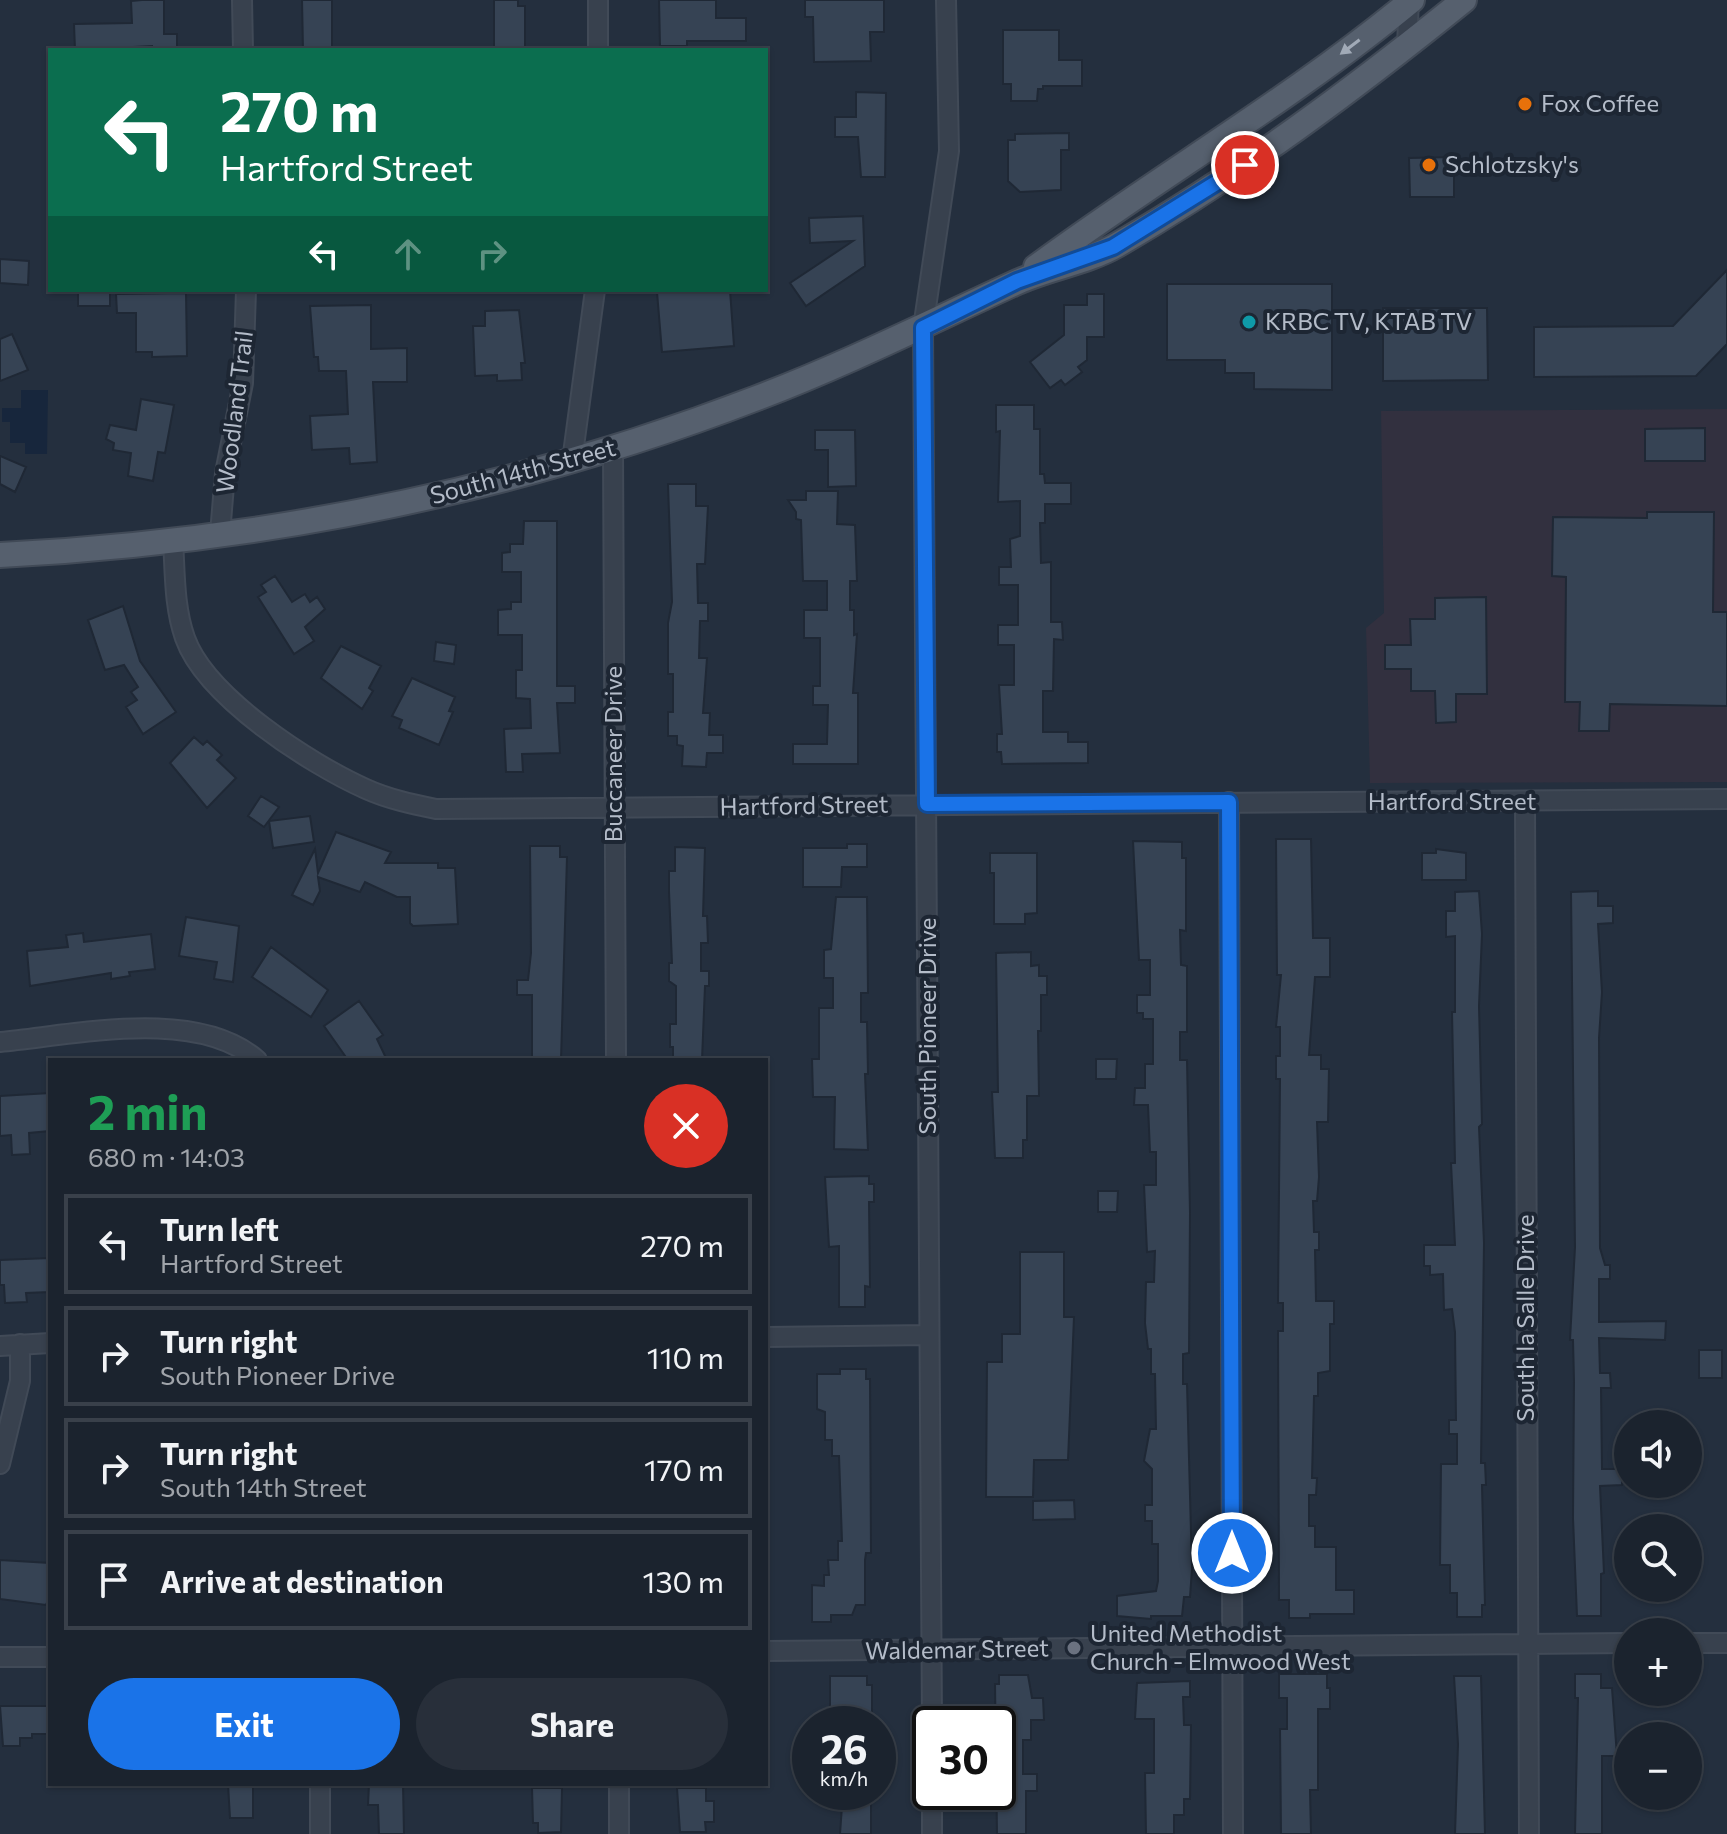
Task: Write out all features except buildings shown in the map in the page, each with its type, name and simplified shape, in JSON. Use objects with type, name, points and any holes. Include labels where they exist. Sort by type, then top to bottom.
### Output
[{"type":"main road","name":"South 14th Street","points":[[0,555],[220,534],[403,503],[613,449],[759,397],[923,328],[1017,281],[1113,247],[1245,165],[1464,0]]},
{"type":"main road","name":"South 14th Street","points":[[1017,281],[1114,210],[1315,73],[1410,1]]},
{"type":"street","points":[[242,0],[243,48]]},
{"type":"street","points":[[598,0],[598,48]]},
{"type":"street","name":"South Pioneer Drive","points":[[932,1706],[923,328],[949,151],[946,0]]},
{"type":"street","points":[[1407,45],[1410,1]]},
{"type":"street","points":[[1113,247],[1114,210]]},
{"type":"street","name":"Woodland Trail","points":[[220,534],[225,473],[243,383],[246,292]]},
{"type":"street","points":[[572,461],[595,292]]},
{"type":"street","name":"Buccaneer Drive","points":[[613,449],[616,1058]]},
{"type":"street","name":"Hartford Street","points":[[173,540],[176,596],[185,639],[204,670],[246,711],[342,777],[405,803],[436,809],[1727,799]]},
{"type":"street","points":[[1229,802],[1233,1834]]},
{"type":"street","name":"South la Salle Drive","points":[[1525,802],[1529,1834]]},
{"type":"street","points":[[0,1042],[178,1029],[223,1039],[254,1058]]},
{"type":"street","points":[[768,1337],[929,1335]]},
{"type":"street","points":[[0,1346],[48,1343]]},
{"type":"street","points":[[0,1464],[20,1381],[20,1344]]},
{"type":"street","name":"Waldemar Street","points":[[768,1651],[1614,1643]]},
{"type":"street","points":[[1702,1643],[1727,1643]]},
{"type":"street","points":[[0,1657],[48,1657]]},
{"type":"street","points":[[320,1786],[320,1834]]},
{"type":"street","points":[[619,1786],[619,1834]]},
{"type":"street","points":[[932,1810],[932,1834]]},
{"type":"shaded area","points":[[1727,409],[1727,782],[1370,783],[1366,628],[1384,613],[1381,411]]},
{"type":"water","points":[[21,390],[48,390],[47,454],[25,454],[25,443],[10,443],[10,422],[2,422],[2,408],[21,408]]},
{"type":"place","name":"Fox Coffee","points":[[1525,104]]},
{"type":"place","name":"Schlotzsky's","points":[[1429,165]]},
{"type":"place","name":"KRBC TV, KTAB TV","points":[[1249,322]]},
{"type":"place","name":"United Methodist Church - Elmwood West","points":[[1074,1648]]},
{"type":"route","points":[[1232,1553],[1229,802],[927,804],[923,328],[1017,281],[1113,247],[1245,165]]}]
